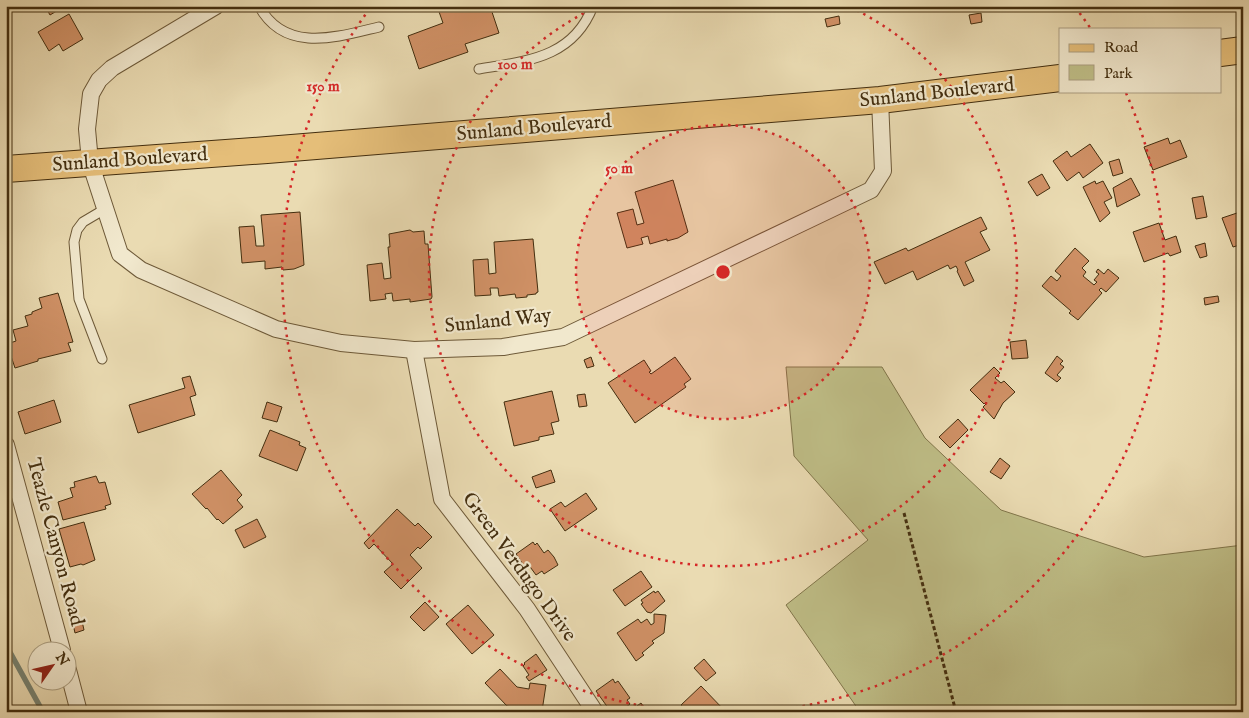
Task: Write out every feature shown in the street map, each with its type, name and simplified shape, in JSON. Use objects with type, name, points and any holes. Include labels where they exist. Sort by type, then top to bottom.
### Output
[{"type":"main road","points":[[1222,53],[1243,50]]},
{"type":"main road","name":"Sunland Boulevard","points":[[6,169],[267,150],[880,100],[1059,78]]},
{"type":"street","name":"Sunland Way","points":[[216,6],[112,68],[99,80],[91,94],[87,129],[90,162],[120,254],[142,270],[276,329],[341,343],[414,350],[502,347],[563,337],[872,190],[884,171],[880,100]]},
{"type":"street","name":"Green Verdugo Drive","points":[[414,350],[442,498],[527,609],[595,712]]},
{"type":"street","name":"Teazle Canyon Road","points":[[6,445],[59,640]]},
{"type":"street","points":[[73,690],[79,712]]},
{"type":"lane","points":[[259,6],[263,13],[278,28],[298,38],[328,39],[379,27]]},
{"type":"lane","points":[[479,69],[528,61],[549,54],[564,45],[587,21],[592,6]]},
{"type":"lane","points":[[102,359],[79,298],[74,242],[83,222],[105,208]]},
{"type":"path","points":[[904,513],[956,712]]},
{"type":"green space","points":[[786,367],[882,367],[925,438],[1001,510],[1144,557],[1243,545],[1243,712],[860,712],[786,605],[868,540],[794,456]]},
{"type":"building","points":[[45,6],[65,6],[50,15]]},
{"type":"building","points":[[437,6],[490,6],[499,33],[465,44],[468,52],[419,69],[408,36],[443,23]]},
{"type":"building","points":[[981,13],[982,22],[971,24],[969,15]]},
{"type":"building","points":[[69,14],[83,39],[63,51],[59,44],[49,51],[38,32]]},
{"type":"building","points":[[839,16],[840,24],[827,27],[825,19]]},
{"type":"building","points":[[1168,138],[1170,144],[1180,140],[1187,157],[1153,170],[1144,147]]},
{"type":"building","points":[[1090,144],[1103,163],[1083,178],[1079,172],[1067,181],[1053,161],[1067,151],[1071,157]]},
{"type":"building","points":[[1119,159],[1123,173],[1113,176],[1109,162]]},
{"type":"building","points":[[1042,174],[1050,188],[1037,196],[1028,182]]},
{"type":"building","points":[[1131,178],[1140,195],[1117,207],[1113,188]]},
{"type":"building","points":[[673,180],[688,232],[678,238],[650,244],[648,236],[641,238],[643,244],[627,248],[617,213],[633,209],[637,225],[644,223],[635,192]]},
{"type":"building","points":[[1095,181],[1096,184],[1103,181],[1112,198],[1104,202],[1110,213],[1100,222],[1083,187]]},
{"type":"building","points":[[1203,196],[1207,217],[1196,219],[1192,198]]},
{"type":"building","points":[[1243,211],[1243,244],[1233,247],[1222,218]]},
{"type":"building","points":[[300,212],[304,265],[294,269],[283,270],[282,267],[265,269],[265,261],[242,263],[239,227],[254,226],[256,246],[264,246],[261,215]]},
{"type":"building","points":[[981,217],[987,229],[980,232],[990,250],[965,262],[974,281],[964,286],[956,266],[950,269],[948,265],[917,280],[913,271],[885,284],[874,262],[906,248],[908,251]]},
{"type":"building","points":[[1159,223],[1165,240],[1176,236],[1181,252],[1170,256],[1168,253],[1144,262],[1133,232]]},
{"type":"building","points":[[410,230],[413,232],[424,231],[425,244],[428,244],[431,299],[410,302],[410,299],[393,301],[392,293],[385,294],[386,299],[370,301],[367,265],[382,263],[384,279],[391,278],[388,247],[390,247],[389,234]]},
{"type":"building","points":[[533,239],[538,292],[536,294],[516,298],[515,294],[499,296],[498,288],[490,288],[491,295],[475,296],[473,260],[488,259],[489,274],[496,273],[494,242]]},
{"type":"building","points":[[1205,243],[1207,256],[1200,258],[1195,246]]},
{"type":"building","points":[[1075,248],[1089,261],[1082,268],[1086,272],[1083,276],[1094,285],[1097,282],[1094,280],[1099,274],[1096,272],[1098,269],[1104,274],[1108,269],[1119,278],[1106,292],[1101,288],[1099,290],[1102,293],[1078,320],[1069,313],[1071,311],[1042,286],[1051,276],[1057,281],[1061,276],[1055,271]]},
{"type":"building","points":[[58,293],[73,342],[68,343],[71,351],[38,359],[38,361],[15,368],[7,344],[16,341],[13,330],[28,326],[25,316],[42,308],[39,298]]},
{"type":"building","points":[[1218,296],[1219,302],[1205,305],[1204,298]]},
{"type":"building","points":[[1026,340],[1028,358],[1012,359],[1010,342]]},
{"type":"building","points":[[1057,356],[1063,361],[1060,364],[1064,367],[1057,375],[1061,378],[1057,382],[1045,373]]},
{"type":"building","points":[[591,357],[594,366],[587,368],[584,360]]},
{"type":"building","points":[[675,357],[691,379],[684,384],[686,387],[635,423],[608,383],[644,360],[651,374]]},
{"type":"building","points":[[994,367],[1000,373],[995,378],[1001,383],[1004,381],[1015,392],[1003,403],[994,419],[983,407],[987,403],[984,404],[970,390]]},
{"type":"building","points":[[190,376],[196,395],[190,397],[195,415],[138,433],[129,405],[185,388],[182,378]]},
{"type":"building","points":[[552,391],[559,421],[551,423],[554,434],[514,446],[504,402]]},
{"type":"building","points":[[585,394],[587,406],[579,407],[577,395]]},
{"type":"building","points":[[54,400],[61,422],[25,434],[18,412]]},
{"type":"building","points":[[267,402],[282,407],[277,422],[262,418]]},
{"type":"building","points":[[958,419],[968,430],[950,448],[939,437]]},
{"type":"building","points":[[270,430],[300,442],[299,445],[306,448],[297,471],[259,456]]},
{"type":"building","points":[[1000,458],[1010,466],[1001,479],[990,472]]},
{"type":"building","points":[[221,470],[242,495],[237,500],[243,507],[223,524],[192,494]]},
{"type":"building","points":[[551,470],[555,482],[536,488],[532,477]]},
{"type":"building","points":[[96,476],[99,483],[105,482],[111,504],[105,506],[106,509],[63,520],[58,502],[73,497],[70,488],[75,487],[74,482]]},
{"type":"building","points":[[586,493],[597,509],[565,531],[550,509],[561,502],[565,507]]},
{"type":"building","points":[[397,509],[415,526],[418,523],[432,537],[420,549],[418,547],[410,555],[422,568],[401,589],[384,572],[393,564],[374,544],[369,549],[364,543]]},
{"type":"building","points":[[257,519],[266,537],[244,548],[235,530]]},
{"type":"building","points":[[84,522],[95,560],[83,565],[70,567],[59,529]]},
{"type":"building","points":[[533,542],[535,545],[537,543],[544,553],[548,550],[558,565],[544,574],[542,571],[536,575],[528,564],[524,566],[516,554]]},
{"type":"building","points":[[641,571],[652,587],[625,606],[613,590]]},
{"type":"building","points":[[654,591],[655,593],[658,591],[665,601],[651,613],[647,612],[641,604],[643,603],[641,600]]},
{"type":"building","points":[[425,602],[439,617],[424,631],[410,617]]},
{"type":"building","points":[[468,605],[494,635],[472,654],[446,624]]},
{"type":"building","points":[[654,614],[666,615],[664,633],[652,641],[654,643],[636,661],[617,633],[638,619],[641,623],[647,619],[651,625],[654,623]]},
{"type":"building","points":[[82,621],[84,630],[75,633],[73,624]]},
{"type":"building","points":[[536,654],[547,670],[529,681],[526,677],[529,675],[523,666],[524,663]]},
{"type":"building","points":[[704,659],[716,673],[706,681],[694,668]]},
{"type":"building","points":[[500,669],[517,687],[529,689],[530,683],[546,685],[542,711],[533,712],[507,706],[485,683]]},
{"type":"building","points":[[613,679],[615,683],[618,681],[630,698],[627,700],[630,704],[620,712],[611,712],[596,691]]},
{"type":"building","points":[[701,686],[726,712],[687,712],[681,705]]},
{"type":"building","points":[[641,703],[647,712],[629,712]]},
{"type":"waterway","points":[[6,645],[43,712]]}]
